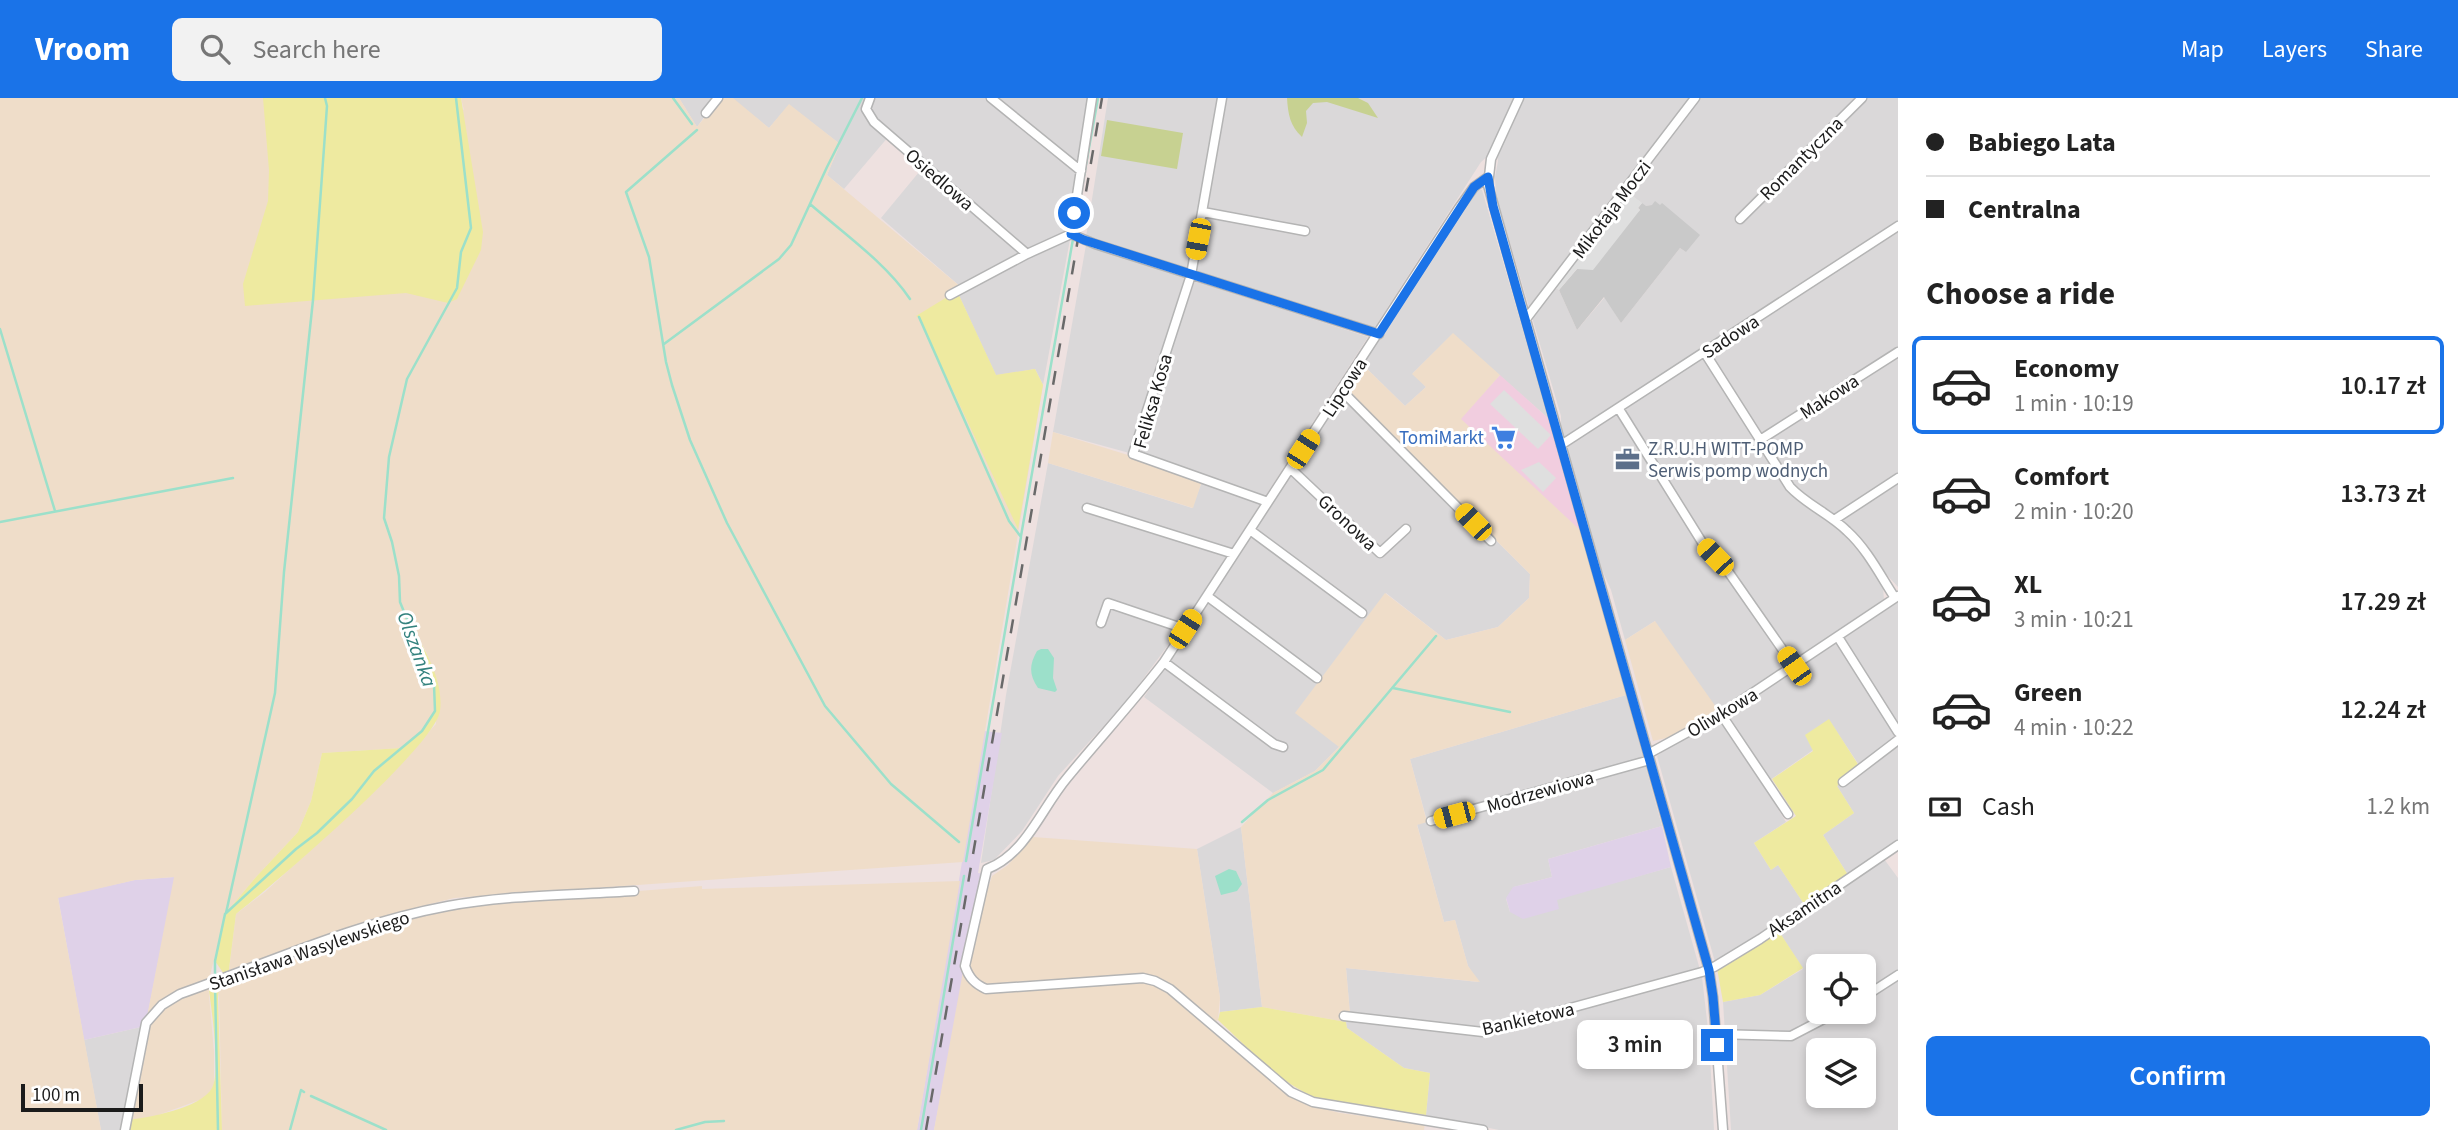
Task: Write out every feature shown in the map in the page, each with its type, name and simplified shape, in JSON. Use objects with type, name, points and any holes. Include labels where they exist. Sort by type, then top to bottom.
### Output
[{"type":"street","points":[[706,113],[718,98]]},
{"type":"street","name":"Osiedlowa","points":[[870,98],[866,109],[874,122],[1027,254]]},
{"type":"street","points":[[991,98],[1081,171]]},
{"type":"street","points":[[1071,234],[1092,98]]},
{"type":"street","name":"Feliksa Kosa","points":[[1223,98],[1191,275],[1133,454],[1268,502]]},
{"type":"street","points":[[1519,98],[1496,148],[1488,177],[1493,206],[1709,970],[1723,1130]]},
{"type":"street","name":"Mikołaja Moczi","points":[[1526,319],[1695,98]]},
{"type":"street","name":"Romantyczna","points":[[1740,219],[1861,98]]},
{"type":"street","name":"Lipcowa","points":[[1483,1130],[1313,1102],[1291,1092],[1170,989],[1155,981],[1143,978],[986,989],[976,985],[965,966],[986,869],[1000,864],[1023,842],[1066,779],[1164,662],[1474,187],[1488,177]]},
{"type":"street","points":[[1203,212],[1305,231]]},
{"type":"street","name":"Sadowa","points":[[1562,445],[1898,226]]},
{"type":"street","points":[[950,295],[1071,234],[1379,334]]},
{"type":"street","name":"Makowa","points":[[1760,440],[1898,352]]},
{"type":"street","points":[[1705,353],[1790,487],[1800,498],[1834,520],[1861,546],[1896,597]]},
{"type":"street","points":[[1341,390],[1491,541]]},
{"type":"street","points":[[1619,409],[1705,547],[1725,567],[1794,666]]},
{"type":"street","name":"Gronowa","points":[[1290,468],[1380,553],[1406,529]]},
{"type":"street","points":[[1834,520],[1898,478]]},
{"type":"street","points":[[1087,508],[1234,554]]},
{"type":"street","points":[[1250,530],[1362,613]]},
{"type":"street","points":[[1207,596],[1317,678]]},
{"type":"street","name":"Oliwkowa","points":[[1649,757],[1721,714],[1896,597]]},
{"type":"street","points":[[1101,623],[1108,603],[1185,629]]},
{"type":"street","points":[[1838,637],[1898,732]]},
{"type":"street","points":[[1164,662],[1274,744],[1283,747]]},
{"type":"street","points":[[1721,714],[1788,814]]},
{"type":"street","points":[[1843,782],[1898,740]]},
{"type":"street","name":"Modrzewiowa","points":[[1431,821],[1649,757]]},
{"type":"street","name":"Aksamitna","points":[[1709,970],[1760,939],[1898,845]]},
{"type":"street","name":"Stanisława Wasylewskiego","points":[[125,1130],[146,1023],[162,1005],[180,994],[353,931],[448,906],[494,900],[634,891]]},
{"type":"street","name":"Bankietowa","points":[[1344,1016],[1483,1032],[1709,970]]},
{"type":"street","points":[[1876,989],[1898,975]]},
{"type":"street","points":[[1716,1034],[1791,1036],[1814,1024]]},
{"type":"shaded area","points":[[0,98],[450,98],[464,110],[461,98],[679,98],[697,127],[720,98],[733,98],[769,128],[789,104],[840,144],[827,175],[962,288],[957,292],[996,375],[1035,369],[1043,385],[963,862],[454,898],[369,920],[229,970],[236,914],[265,892],[378,788],[436,724],[437,680],[415,632],[434,685],[435,711],[422,731],[401,748],[322,753],[311,801],[298,832],[225,914],[208,984],[214,1086],[205,1098],[150,1118],[127,1120],[174,877],[135,880],[58,898],[101,1130],[0,1130]]},
{"type":"shaded area","points":[[263,98],[461,98],[483,232],[481,250],[457,299],[448,303],[406,293],[245,306],[243,284],[268,201],[269,170]]},
{"type":"shaded area","points":[[679,98],[718,98],[697,127]]},
{"type":"shaded area","points":[[731,98],[1092,98],[1071,234],[1043,385],[1035,369],[996,376],[957,291],[962,288],[881,218],[924,166],[889,136],[844,189],[827,175],[840,144],[789,105],[769,128]]},
{"type":"shaded area","points":[[1108,98],[1219,98],[1188,269],[1086,237]]},
{"type":"shaded area","points":[[1225,98],[1898,98],[1898,587],[1864,550],[1883,586],[1884,601],[1843,633],[1898,602],[1898,840],[1848,875],[1823,835],[1854,813],[1837,786],[1861,768],[1829,720],[1813,750],[1763,785],[1786,822],[1754,843],[1771,870],[1778,865],[1804,904],[1715,962],[1657,756],[1688,733],[1655,621],[1625,640],[1611,590],[1587,537],[1561,445],[1561,416],[1496,195],[1496,149],[1481,162],[1375,327],[1200,274],[1197,270]],"holes":[[[1625,190],[1645,206],[1660,205],[1686,252],[1680,248],[1621,323],[1605,297],[1577,330],[1559,290],[1552,285]]]},
{"type":"shaded area","points":[[1287,98],[1358,98],[1368,103],[1378,118],[1327,102],[1313,103],[1306,111],[1307,123],[1302,137],[1290,119]]},
{"type":"shaded area","points":[[1107,120],[1183,133],[1177,169],[1101,156]]},
{"type":"shaded area","points":[[1475,190],[1482,190],[1549,419],[1453,334],[1413,373],[1426,387],[1405,406],[1362,364]]},
{"type":"shaded area","points":[[1625,190],[1642,203],[1638,208],[1640,210],[1593,270],[1577,269],[1559,290],[1552,285]]},
{"type":"shaded area","points":[[1655,201],[1660,205],[1662,203],[1700,235],[1686,252],[1680,248],[1621,323],[1604,297],[1577,330],[1559,290],[1577,269],[1640,210],[1638,208],[1642,203],[1646,206]]},
{"type":"shaded area","points":[[1086,245],[1186,278],[1142,428],[1195,281],[1368,337],[1177,633],[1129,698],[1058,776],[1022,831],[994,860],[981,863],[1006,695],[1048,463],[1192,508],[1203,479],[1133,454],[1053,432]]},
{"type":"shaded area","points":[[957,291],[996,375],[1035,369],[1043,385],[1018,529],[916,316]]},
{"type":"shaded area","points":[[1453,333],[1500,375],[1461,419],[1581,531],[1626,695],[1410,759],[1427,822],[1417,825],[1444,922],[1455,920],[1468,966],[1480,982],[1346,968],[1350,1014],[1346,1022],[1262,1007],[1241,827],[1273,793],[1315,771],[1339,747],[1295,713],[1385,593],[1446,640],[1498,627],[1529,598],[1530,574],[1346,391],[1362,364],[1405,406],[1426,387],[1412,374]]},
{"type":"shaded area","points":[[1500,375],[1549,419],[1561,445],[1587,537],[1460,419]]},
{"type":"shaded area","points":[[1504,390],[1551,435],[1538,449],[1490,404]]},
{"type":"shaded area","points":[[1340,397],[1354,400],[1530,574],[1529,598],[1498,627],[1446,640],[1386,593],[1339,747],[1315,771],[1273,793],[1144,697],[1188,634]]},
{"type":"shaded area","points":[[1053,432],[1203,478],[1193,508],[1048,463]]},
{"type":"shaded area","points":[[1539,462],[1556,478],[1543,492],[1521,470]]},
{"type":"shaded area","points":[[1655,621],[1721,714],[1688,733],[1653,741],[1625,640]]},
{"type":"shaded area","points":[[411,625],[432,666],[439,688],[440,711],[431,729],[411,754],[349,816],[236,914],[228,977],[219,989],[218,998],[222,1130],[125,1130],[127,1120],[186,1106],[206,1095],[212,1088],[216,1068],[208,984],[226,977],[215,961],[225,914],[298,832],[311,801],[322,753],[401,748],[422,731],[435,711],[434,685]]},
{"type":"shaded area","points":[[1048,649],[1054,658],[1055,692],[1038,688],[1033,679],[1033,661],[1037,651]]},
{"type":"shaded area","points":[[1626,695],[1662,826],[1548,859],[1552,877],[1514,887],[1506,899],[1510,912],[1671,867],[1702,977],[1709,1038],[1714,1130],[1499,1130],[1426,1115],[1430,1073],[1404,1068],[1347,1028],[1346,1022],[1350,1014],[1346,968],[1478,982],[1468,966],[1455,920],[1444,922],[1417,824],[1427,821],[1410,759]]},
{"type":"shaded area","points":[[1829,719],[1861,769],[1837,786],[1854,813],[1823,835],[1848,875],[1804,904],[1778,865],[1771,870],[1754,843],[1796,816],[1772,779],[1813,751],[1805,735]]},
{"type":"shaded area","points":[[984,731],[1002,733],[978,873],[984,874],[934,1130],[917,1130]]},
{"type":"shaded area","points":[[1662,826],[1671,867],[1557,900],[1559,909],[1523,919],[1510,912],[1506,898],[1513,887],[1552,877],[1548,859]]},
{"type":"shaded area","points":[[1241,827],[1262,1007],[1220,1012],[1197,849]]},
{"type":"shaded area","points":[[1033,837],[1197,849],[1220,998],[1218,1020],[1208,1026],[1294,1096],[1317,1107],[1340,1113],[1425,1124],[1424,1130],[934,1130],[966,955],[992,876],[1008,865]]},
{"type":"shaded area","points":[[1884,859],[1898,878],[1898,1130],[1731,1130],[1723,1002],[1760,995],[1803,969],[1778,930]]},
{"type":"shaded area","points":[[1229,869],[1236,871],[1242,884],[1237,891],[1221,895],[1215,876]]},
{"type":"shaded area","points":[[175,877],[146,1023],[141,1027],[84,1040],[58,897],[135,880]]},
{"type":"shaded area","points":[[960,881],[917,1130],[222,1130],[219,989],[309,954],[301,949],[448,906],[702,886],[702,889]]},
{"type":"shaded area","points":[[1778,930],[1803,968],[1760,995],[1723,1002],[1717,968]]},
{"type":"shaded area","points":[[1262,1007],[1346,1022],[1347,1028],[1404,1068],[1430,1073],[1426,1115],[1341,1105],[1313,1097],[1298,1089],[1269,1068],[1218,1020],[1220,1012]]},
{"type":"shaded area","points":[[146,1023],[125,1130],[101,1130],[84,1040],[141,1027]]},
{"type":"waterway","points":[[226,913],[275,693],[284,572],[313,300],[327,106],[325,98]]},
{"type":"waterway","name":"Olszanka","points":[[215,977],[215,961],[225,914],[317,833],[352,799],[374,771],[422,731],[435,711],[434,685],[400,602],[399,576],[384,518],[389,457],[407,379],[457,288],[461,252],[471,228],[456,98]]},
{"type":"waterway","points":[[673,98],[692,124]]},
{"type":"waterway","points":[[664,344],[779,259],[791,245],[862,98]]},
{"type":"waterway","points":[[1083,181],[1098,98]]},
{"type":"waterway","points":[[697,130],[626,192],[649,257],[666,362],[690,440],[727,523],[825,706],[891,784],[959,842]]},
{"type":"waterway","points":[[810,204],[889,273],[910,299]]},
{"type":"waterway","points":[[1021,536],[1073,239]]},
{"type":"waterway","points":[[919,317],[1009,521],[1021,537],[966,861]]},
{"type":"waterway","points":[[0,329],[55,511]]},
{"type":"waterway","points":[[0,522],[233,478]]},
{"type":"waterway","points":[[1242,822],[1268,800],[1323,770],[1436,636]]},
{"type":"waterway","points":[[1393,688],[1510,712]]},
{"type":"waterway","points":[[921,1130],[964,876]]},
{"type":"waterway","name":"Olszanka","points":[[215,984],[218,1130]]},
{"type":"waterway","points":[[290,1130],[301,1090],[304,1092]]},
{"type":"waterway","points":[[311,1096],[386,1130]]},
{"type":"waterway","points":[[676,1130],[705,1122],[724,1121]]},
{"type":"railway","points":[[926,1130],[1102,98]]},
{"type":"place","name":"TomiMarkt","points":[[1504,437]]},
{"type":"place","name":"Z.R.U.H WITT-POMP Serwis pomp wodnych","points":[[1628,459]]},
{"type":"route","points":[[1074,213],[1071,234],[1084,240],[1379,334],[1459,208],[1474,187],[1488,177],[1493,206],[1709,970],[1717,1045]]}]
